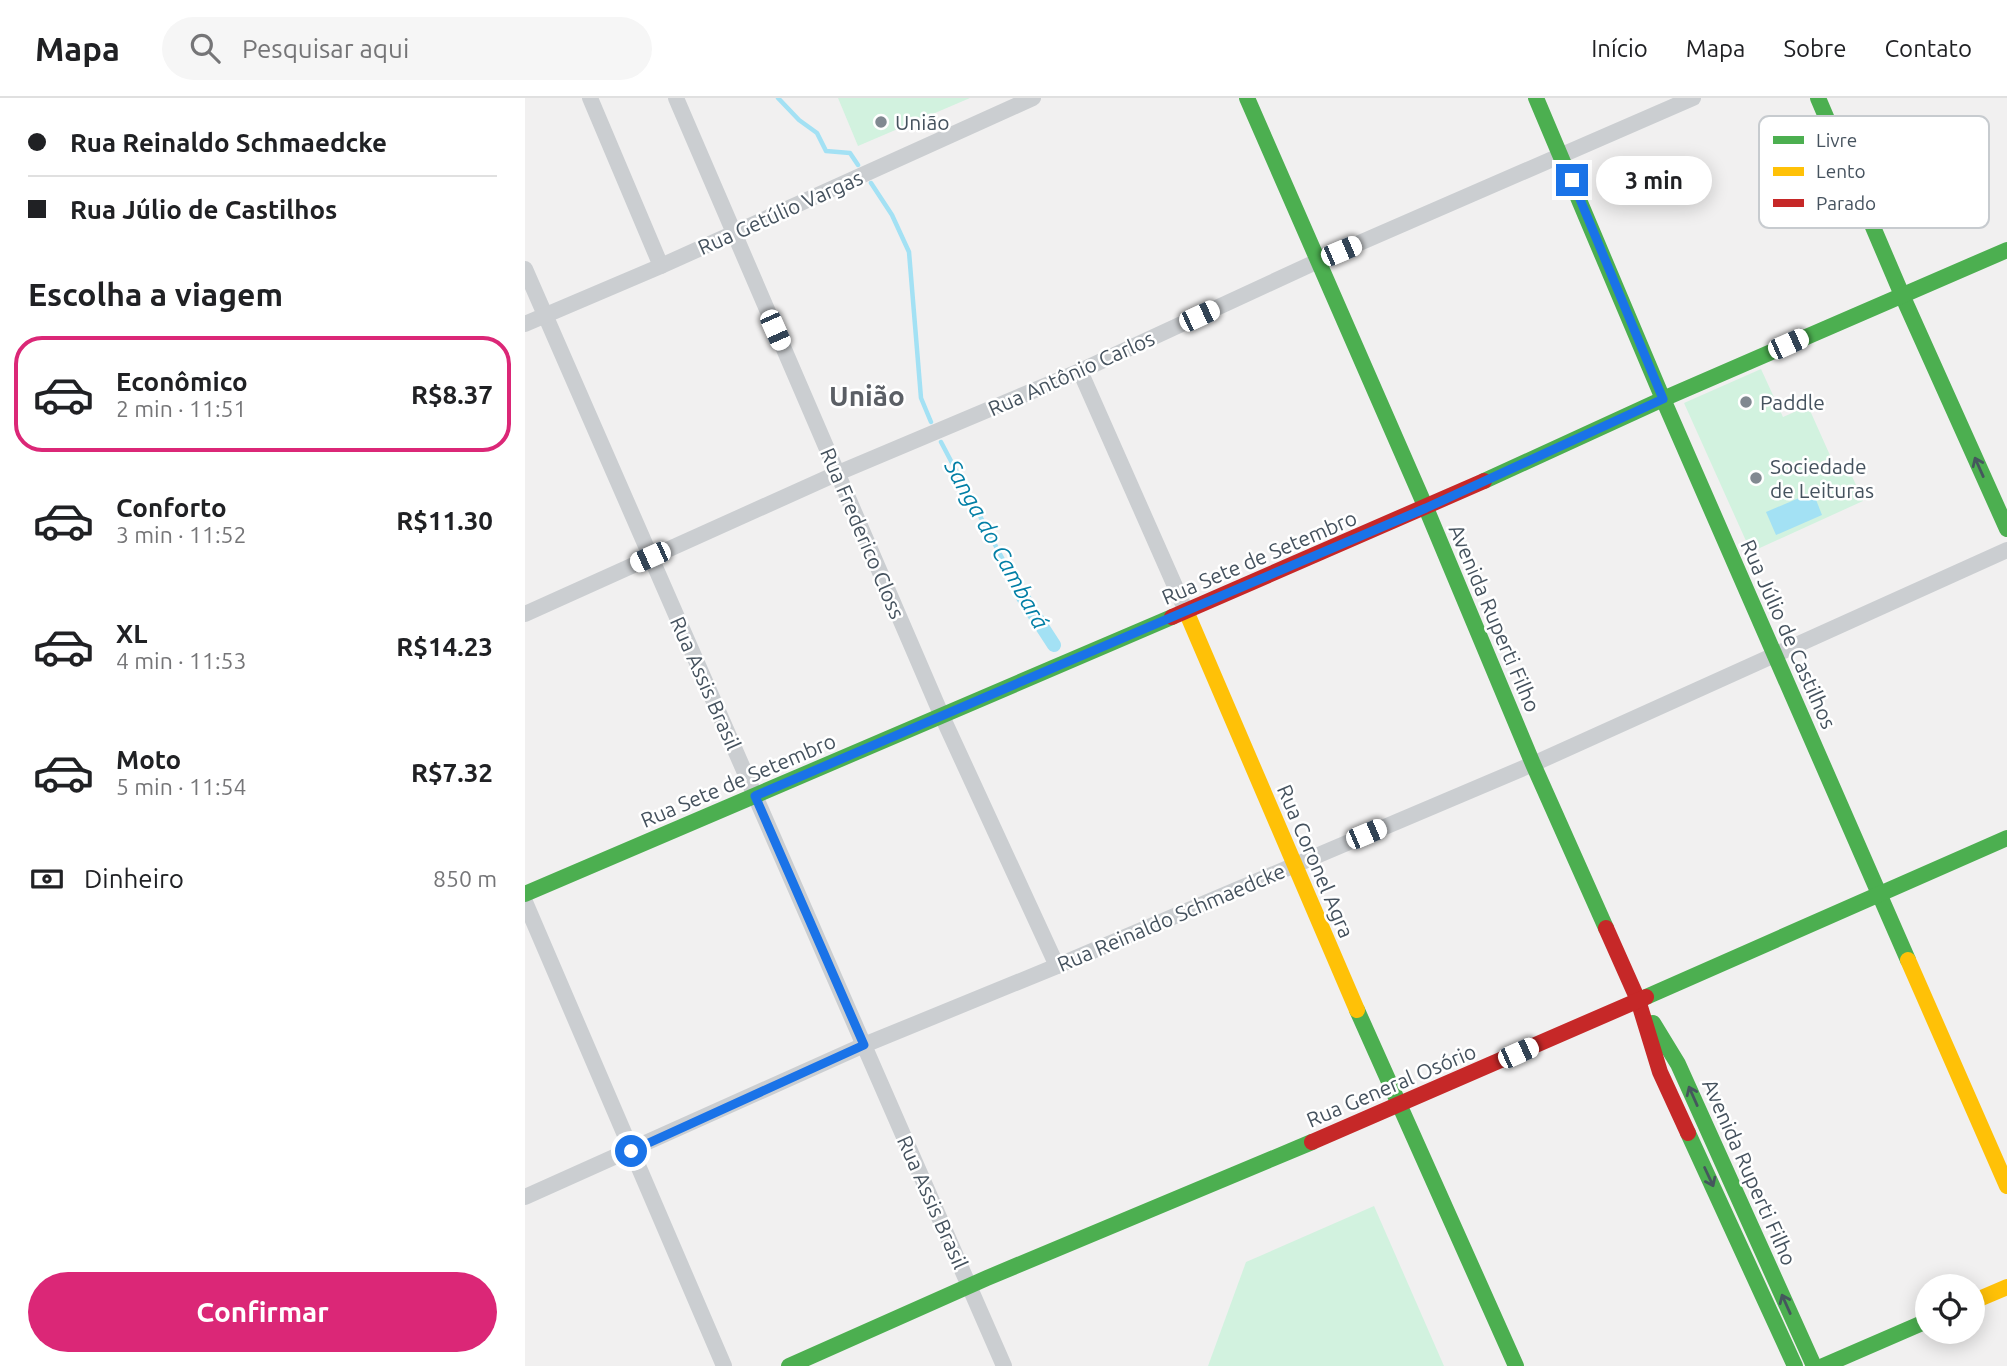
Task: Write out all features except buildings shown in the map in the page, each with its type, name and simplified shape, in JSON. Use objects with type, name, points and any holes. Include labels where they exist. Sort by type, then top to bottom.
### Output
[{"type":"street","points":[[590,98],[661,266]]},
{"type":"street","name":"Rua Frederico Closs","points":[[676,98],[941,714],[1057,966]]},
{"type":"street","name":"Rua Getúlio Vargas","points":[[525,324],[733,234],[1033,98]]},
{"type":"street","name":"Avenida Ruperti Filho","points":[[1247,98],[1426,508],[1533,764],[1638,1000],[1660,1072],[1795,1366]]},
{"type":"street","name":"Rua Júlio de Castilhos","points":[[1536,98],[1663,399],[2007,1186]]},
{"type":"street","name":"Rua Antônio Carlos","points":[[525,614],[838,473],[1080,371],[1318,261],[1693,98]]},
{"type":"street","points":[[1818,98],[1826,116]]},
{"type":"street","points":[[1873,228],[2007,529]]},
{"type":"street","name":"Rua Sete de Setembro","points":[[525,894],[1426,508],[1663,399],[2007,250]]},
{"type":"street","name":"Rua Assis Brasil","points":[[525,269],[1004,1366]]},
{"type":"street","name":"Rua Coronel Agra","points":[[1080,371],[1398,1106],[1516,1366]]},
{"type":"street","name":"Rua Reinaldo Schmaedcke","points":[[525,1197],[864,1045],[1533,764],[2007,550]]},
{"type":"street","name":"Rua General Osório","points":[[789,1366],[969,1286],[1398,1106],[2007,838]]},
{"type":"street","points":[[525,902],[725,1366]]},
{"type":"street","name":"Avenida Ruperti Filho","points":[[1638,1000],[1678,1064],[1814,1366]]},
{"type":"street","points":[[1985,1296],[2007,1287]]},
{"type":"street","points":[[1823,1366],[1915,1326]]},
{"type":"green space","name":"União","points":[[838,98],[970,98],[858,146]]},
{"type":"green space","points":[[1761,369],[1783,417],[1808,406],[1837,471],[1848,467],[1863,501],[1751,552],[1684,403]]},
{"type":"green space","points":[[1374,1206],[1444,1366],[1208,1366],[1246,1262]]},
{"type":"water","points":[[1813,492],[1822,515],[1776,535],[1766,512]]},
{"type":"waterway","name":"Sanga do Cambará","points":[[778,98],[799,120],[817,133],[826,151],[850,153],[858,165]]},
{"type":"waterway","name":"Sanga do Cambará","points":[[871,183],[892,215],[909,252],[921,398],[931,422]]},
{"type":"waterway","name":"Sanga do Cambará","points":[[941,442],[1021,594]]},
{"type":"waterway","name":"Sanga do Cambará","points":[[1021,594],[1054,645]]},
{"type":"traffic: fast","points":[[1247,98],[1606,928]]},
{"type":"traffic: fast","points":[[1536,98],[1663,399],[1908,960]]},
{"type":"traffic: fast","points":[[1818,98],[1826,116]]},
{"type":"traffic: fast","points":[[1873,228],[2007,529]]},
{"type":"traffic: fast","points":[[1484,481],[1663,399],[2007,250]]},
{"type":"traffic: fast","points":[[525,894],[1172,617]]},
{"type":"traffic: fast","points":[[1646,997],[2007,838]]},
{"type":"traffic: fast","points":[[1357,1010],[1516,1366]]},
{"type":"traffic: fast","points":[[1653,1023],[1678,1064],[1814,1366]]},
{"type":"traffic: fast","points":[[1688,1133],[1795,1366]]},
{"type":"traffic: fast","points":[[789,1366],[987,1278],[1312,1142]]},
{"type":"traffic: fast","points":[[1823,1366],[1915,1326]]},
{"type":"traffic: slow","points":[[1186,611],[1357,1010]]},
{"type":"traffic: slow","points":[[1908,960],[2007,1186]]},
{"type":"traffic: slow","points":[[1985,1296],[2007,1287]]},
{"type":"traffic: jam","points":[[1172,617],[1484,481]]},
{"type":"traffic: jam","points":[[1606,928],[1638,1000],[1660,1072],[1688,1133]]},
{"type":"traffic: jam","points":[[1312,1142],[1646,997]]},
{"type":"place","name":"União","points":[[881,122]]},
{"type":"place","name":"Paddle","points":[[1746,402]]},
{"type":"place","name":"Sociedade de Leituras","points":[[1756,478]]},
{"type":"district","name":"União","points":[[867,395]]},
{"type":"route","points":[[631,1151],[864,1045],[755,796],[1426,508],[1663,399],[1572,180]]}]
